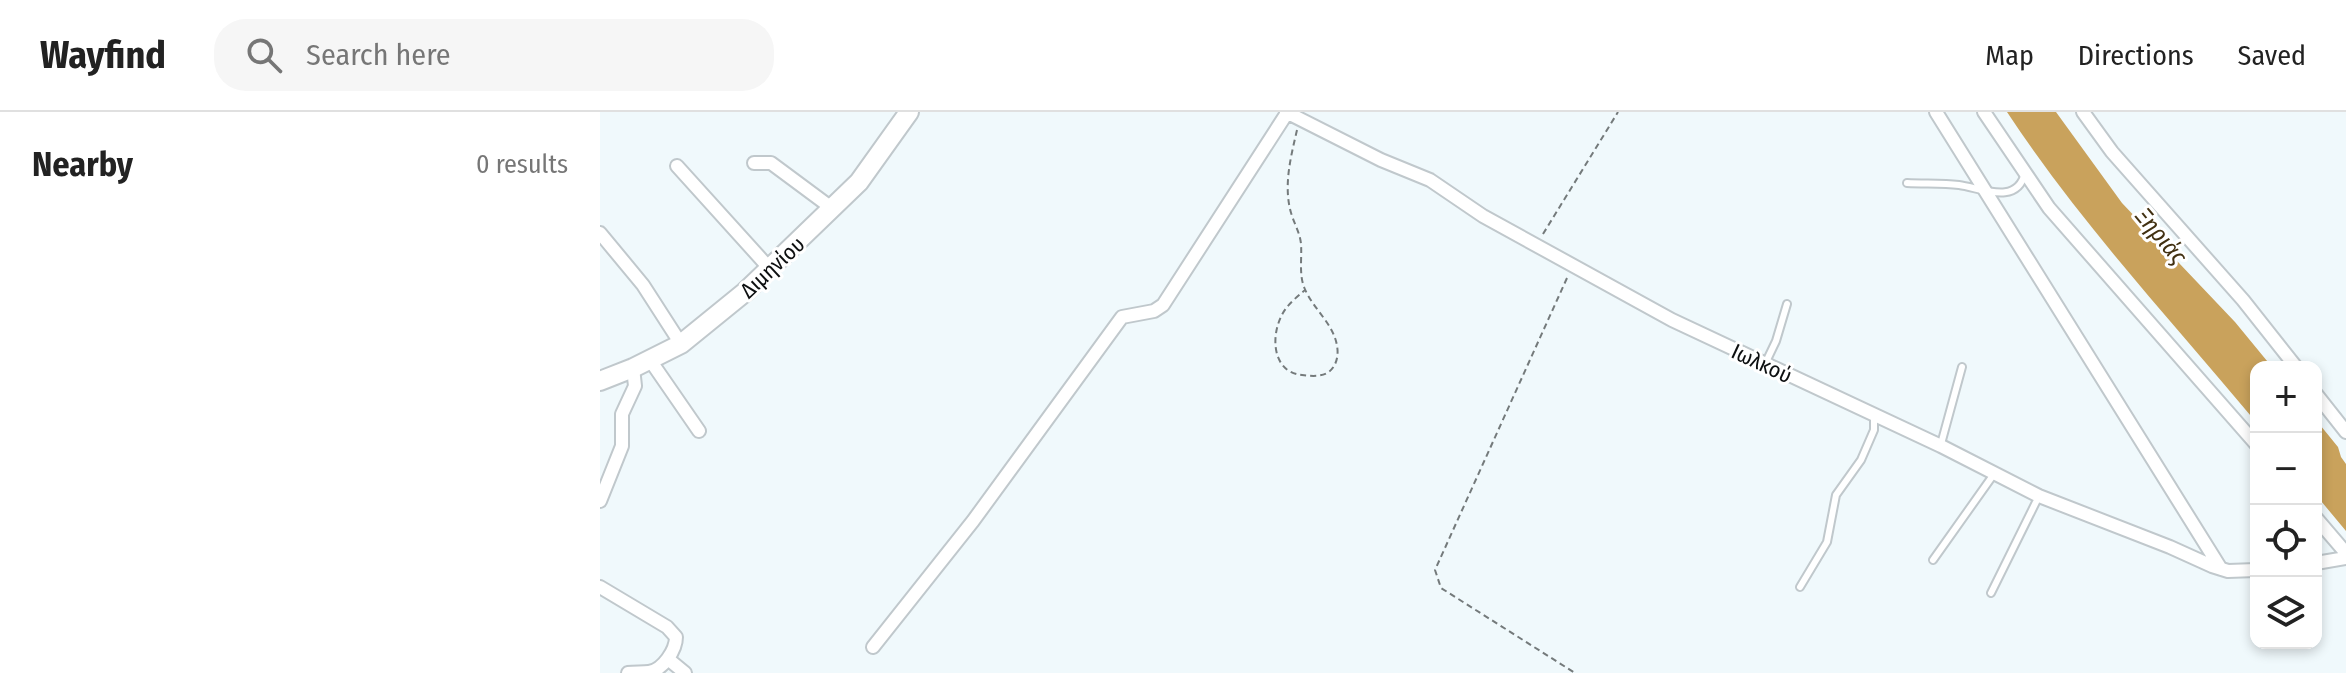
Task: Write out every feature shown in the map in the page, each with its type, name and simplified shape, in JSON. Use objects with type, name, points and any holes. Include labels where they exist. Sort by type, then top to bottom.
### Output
[{"type":"main road","name":"Διμηνίου","points":[[600,381],[681,344],[771,270],[859,182],[909,112]]},
{"type":"street","points":[[873,647],[973,521],[1122,317],[1154,311],[1163,305],[1286,112]]},
{"type":"street","name":"Ιωλκού","points":[[1286,112],[1381,160],[1430,180],[1483,216],[1672,320],[1941,446],[2039,496],[2221,569],[2250,570]]},
{"type":"street","points":[[1936,112],[2221,569]]},
{"type":"street","points":[[1984,112],[2070,233],[2250,437]]},
{"type":"street","points":[[2083,112],[2112,152],[2243,300],[2291,361]]},
{"type":"street","points":[[754,163],[771,163],[833,209]]},
{"type":"street","points":[[677,166],[771,270]]},
{"type":"street","points":[[600,233],[643,285],[681,344]]},
{"type":"street","points":[[642,364],[699,431]]},
{"type":"street","points":[[600,501],[622,446],[622,414],[642,364]]},
{"type":"street","points":[[2322,402],[2346,432]]},
{"type":"street","points":[[2322,526],[2346,556],[2322,562]]},
{"type":"street","points":[[600,587],[672,630],[677,642],[668,659],[650,672],[628,673]]},
{"type":"street","points":[[668,659],[685,673]]},
{"type":"lane","points":[[1907,183],[1960,185],[1985,192],[2012,191],[2019,186],[2025,173]]},
{"type":"lane","points":[[1765,364],[1776,341],[1787,304]]},
{"type":"lane","points":[[1941,446],[1962,367]]},
{"type":"lane","points":[[1800,587],[1827,542],[1836,495],[1861,460],[1874,430],[1874,414]]},
{"type":"lane","points":[[1933,560],[1994,474]]},
{"type":"lane","points":[[1991,593],[2039,496]]},
{"type":"path","points":[[1536,246],[1618,112]]},
{"type":"path","points":[[1299,120],[1291,156],[1288,195],[1299,231],[1305,290],[1337,345],[1337,360],[1332,369],[1322,375],[1289,372],[1282,367],[1276,354],[1278,323],[1286,308],[1305,290]]},
{"type":"path","points":[[1573,265],[1435,570],[1441,588],[1575,673]]},
{"type":"shaded area","points":[[2007,112],[2056,112],[2122,203],[2235,322],[2267,361],[2250,361],[2250,415],[2095,232]]},
{"type":"shaded area","points":[[2322,427],[2338,447],[2346,464],[2346,531],[2322,502]]},
{"type":"water label","name":"Ξηριάς","points":[[2161,236]]}]
